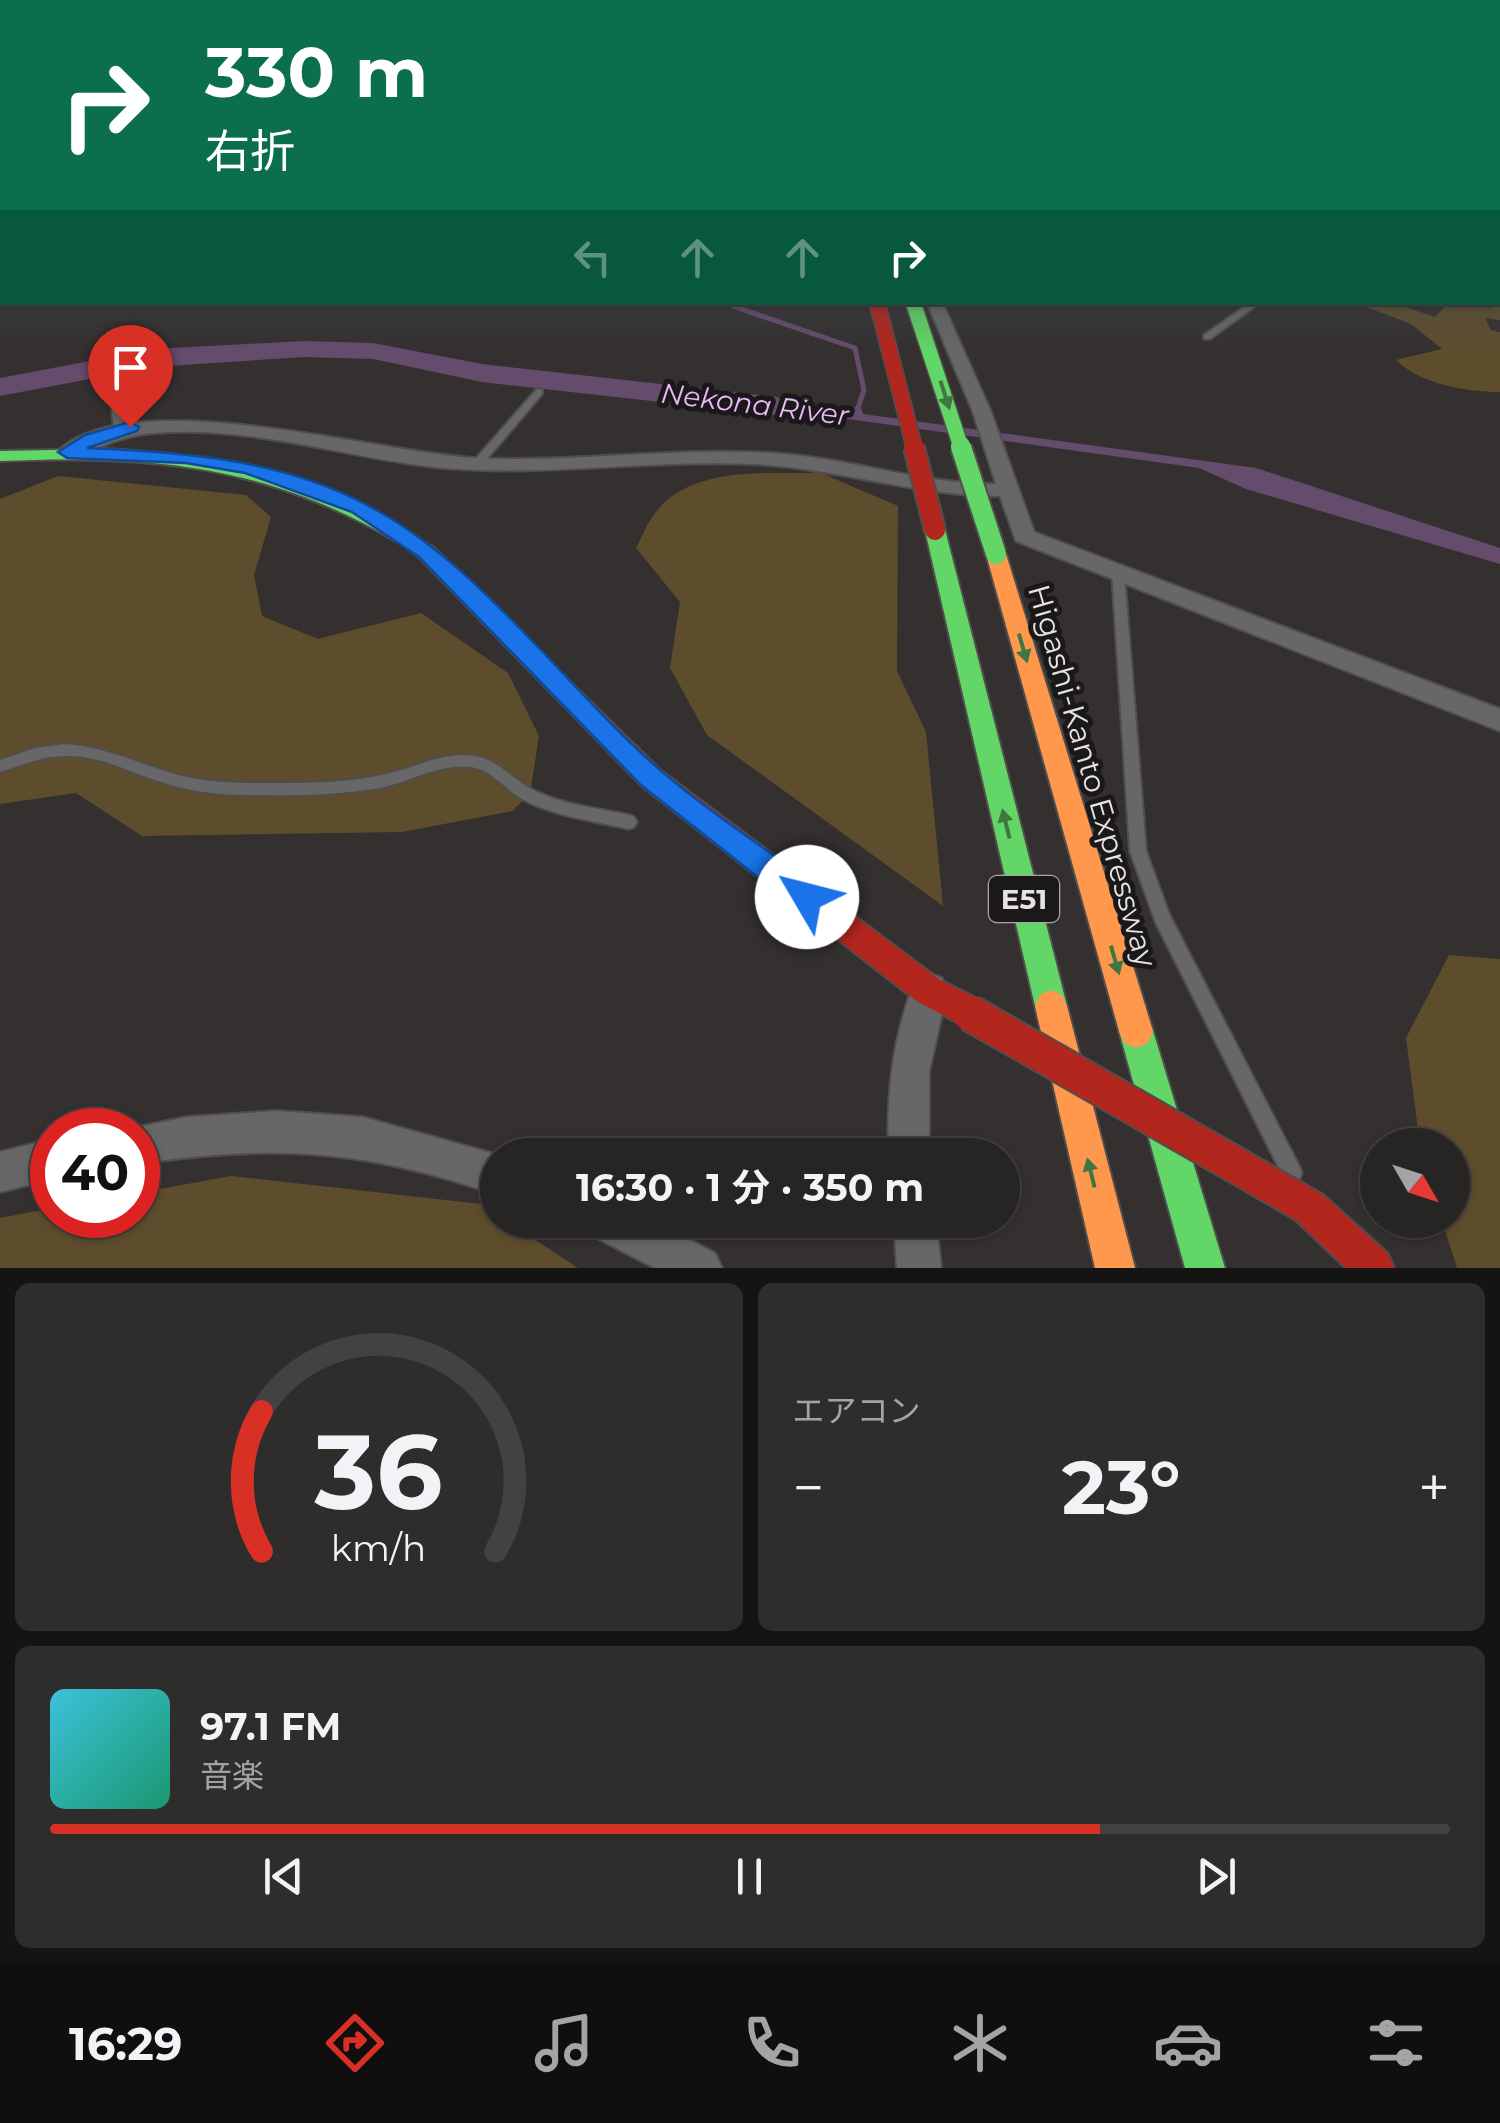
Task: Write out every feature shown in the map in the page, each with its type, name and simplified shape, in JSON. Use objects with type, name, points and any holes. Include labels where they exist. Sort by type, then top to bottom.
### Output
[{"type":"main road","name":"E51","points":[[878,305],[1115,1268]]},
{"type":"main road","name":"Higashi-Kanto Expressway","points":[[914,305],[996,554],[1206,1268]]},
{"type":"main road","points":[[0,456],[67,452],[186,458],[249,468],[359,508],[427,552],[650,778],[929,991],[1310,1206],[1374,1268]]},
{"type":"street","points":[[935,305],[984,418],[1024,536],[1500,720]]},
{"type":"street","points":[[67,452],[119,428],[228,431],[477,464],[628,456],[774,458],[936,486],[1007,490]]},
{"type":"street","points":[[908,1138],[911,1060],[929,991]]},
{"type":"street","points":[[160,1141],[248,1129],[321,1128],[447,1156],[480,1168]]},
{"type":"street","points":[[0,1172],[30,1164]]},
{"type":"street","points":[[641,1238],[700,1268]]},
{"type":"street","points":[[916,1238],[919,1268]]},
{"type":"lane","points":[[1207,338],[1254,305]]},
{"type":"lane","points":[[119,428],[117,410],[125,378]]},
{"type":"lane","points":[[477,464],[539,392]]},
{"type":"lane","points":[[1118,572],[1138,851],[1162,917],[1310,1206]]},
{"type":"lane","points":[[0,766],[34,752],[81,748],[180,783],[220,788],[371,784],[460,760],[493,768],[523,792],[550,804],[629,822]]},
{"type":"shaded area","points":[[1361,305],[1400,305],[1435,317],[1446,305],[1490,308],[1500,305],[1500,320],[1485,318],[1491,330],[1500,332],[1500,392],[1445,385],[1406,368],[1396,360],[1442,349],[1411,324]]},
{"type":"shaded area","points":[[821,473],[898,506],[897,671],[926,732],[943,906],[707,735],[670,668],[680,602],[636,548],[655,513],[689,487],[732,475]]},
{"type":"shaded area","points":[[58,476],[246,495],[271,517],[254,575],[262,616],[318,639],[421,613],[508,673],[539,736],[530,794],[512,811],[402,832],[142,836],[76,793],[0,804],[0,499]]},
{"type":"shaded area","points":[[1449,955],[1500,959],[1500,1268],[1457,1268],[1448,1238],[1470,1238],[1470,1128],[1418,1128],[1406,1038]]},
{"type":"shaded area","points":[[231,1176],[480,1204],[480,1238],[532,1238],[578,1268],[0,1268],[0,1218],[30,1212],[30,1238],[160,1238],[160,1189]]},
{"type":"water","points":[[732,396],[849,412],[853,407],[861,408],[863,414],[1256,468],[1500,548],[1500,564],[1246,489],[1199,468],[712,400]]},
{"type":"waterway","points":[[730,305],[855,348],[864,390],[856,414]]},
{"type":"waterway","name":"Nekona River","points":[[0,387],[153,358],[304,349],[373,351],[482,373],[777,406]]},
{"type":"traffic: fast","points":[[914,305],[996,554]]},
{"type":"traffic: fast","points":[[0,456],[105,454],[209,464],[309,490],[403,537]]},
{"type":"traffic: fast","points":[[935,530],[1051,1006]]},
{"type":"traffic: fast","points":[[1136,1031],[1205,1268]]},
{"type":"traffic: slow","points":[[996,554],[1136,1031]]},
{"type":"traffic: slow","points":[[1051,1006],[1115,1268]]},
{"type":"traffic: jam","points":[[878,305],[935,530]]},
{"type":"traffic: jam","points":[[403,537],[427,553],[651,778],[929,991],[970,1013]]},
{"type":"traffic: jam","points":[[970,1013],[1309,1207]]},
{"type":"traffic: jam","points":[[1309,1207],[1374,1268]]},
{"type":"route","points":[[130,427],[91,438],[67,452],[186,458],[249,468],[359,508],[427,552],[650,778],[807,897]]}]
